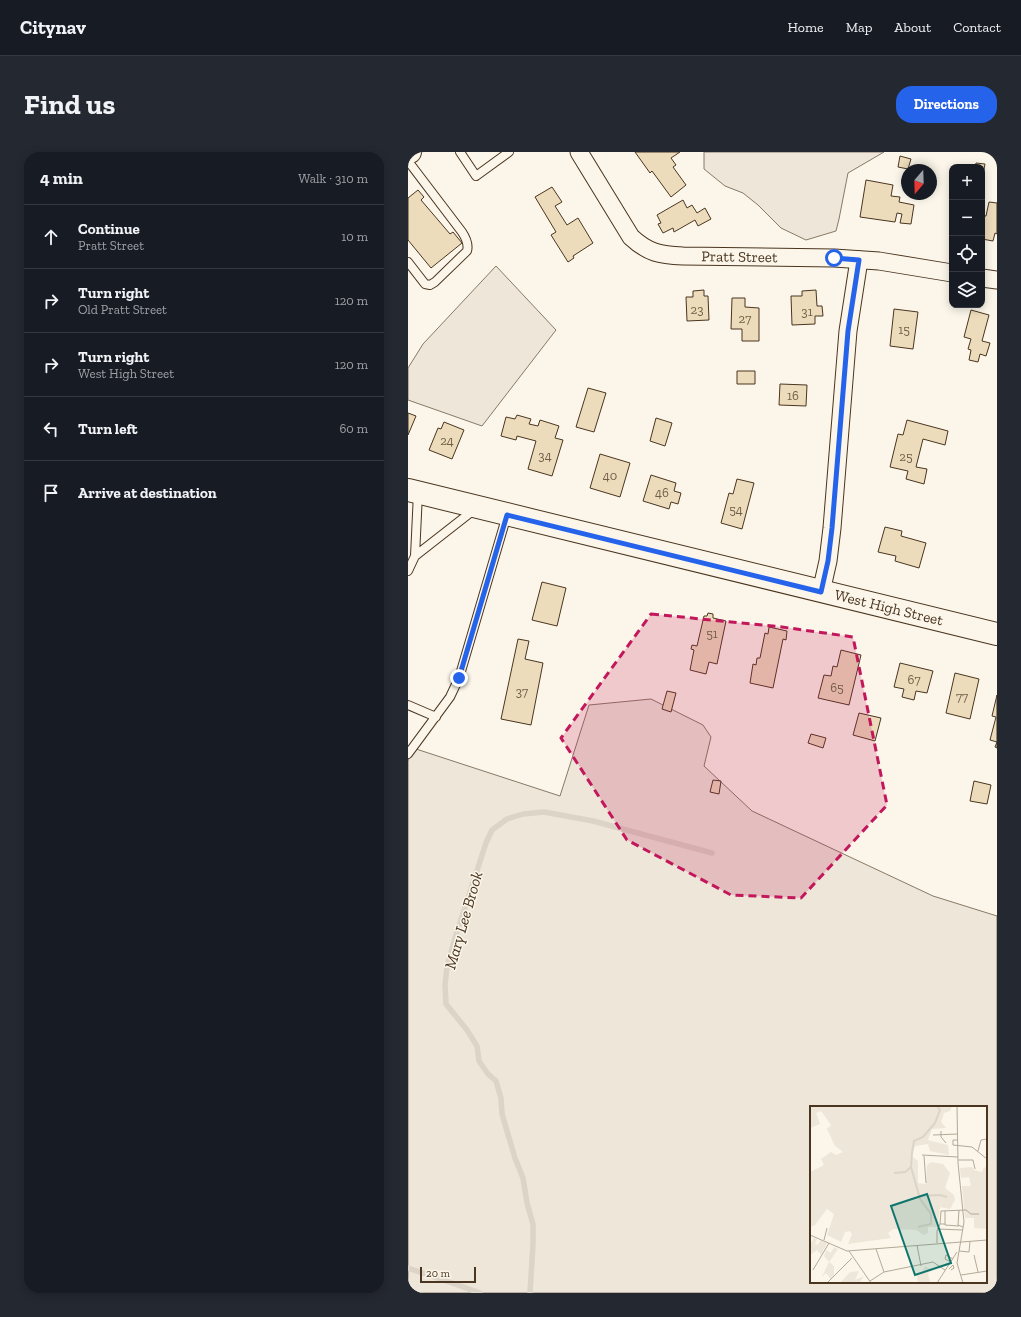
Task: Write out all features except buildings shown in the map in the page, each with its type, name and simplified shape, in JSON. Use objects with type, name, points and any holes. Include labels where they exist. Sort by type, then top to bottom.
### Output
[{"type":"main road","name":"West High Street","points":[[413,491],[997,634]]},
{"type":"street","name":"Pratt Street","points":[[579,152],[631,237],[640,246],[650,252],[682,256],[834,258],[898,264],[949,272]]},
{"type":"street","points":[[821,592],[828,561],[832,528],[848,331],[859,260]]},
{"type":"street","points":[[985,278],[997,280]]},
{"type":"lane","points":[[460,152],[476,176],[510,152]]},
{"type":"lane","points":[[408,161],[462,232],[467,241],[468,248],[467,252],[430,285],[425,284],[408,262]]},
{"type":"lane","points":[[408,571],[415,556],[413,491]]},
{"type":"lane","points":[[415,556],[478,507]]},
{"type":"lane","points":[[408,754],[450,697],[459,678],[507,515]]},
{"type":"lane","points":[[408,706],[436,717]]},
{"type":"highlighted area","points":[[651,614],[782,627],[853,637],[887,805],[801,898],[731,895],[627,840],[561,738]]},
{"type":"shaded area","points":[[704,152],[884,152],[848,173],[836,231],[806,240],[781,228],[758,205],[743,193],[725,186],[704,169]]},
{"type":"shaded area","points":[[496,266],[556,330],[482,426],[408,400],[408,368],[423,344]]},
{"type":"shaded area","points":[[651,699],[703,725],[711,737],[704,766],[752,811],[933,896],[997,916],[997,1293],[408,1293],[408,761],[413,748],[560,796],[589,705]]},
{"type":"waterway","name":"Mary Lee Brook","points":[[530,1293],[533,1224],[527,1203],[523,1178],[515,1158],[502,1114],[501,1098],[496,1081],[488,1074],[479,1061],[477,1046],[467,1030],[446,1004],[445,985],[447,967],[486,843],[492,830],[507,819],[523,814],[544,812],[593,821],[712,853]]},
{"type":"waterway","points":[[408,1268],[480,1293]]},
{"type":"route","points":[[459,678],[507,515],[821,592],[828,561],[832,528],[848,331],[859,260],[834,258]]}]
